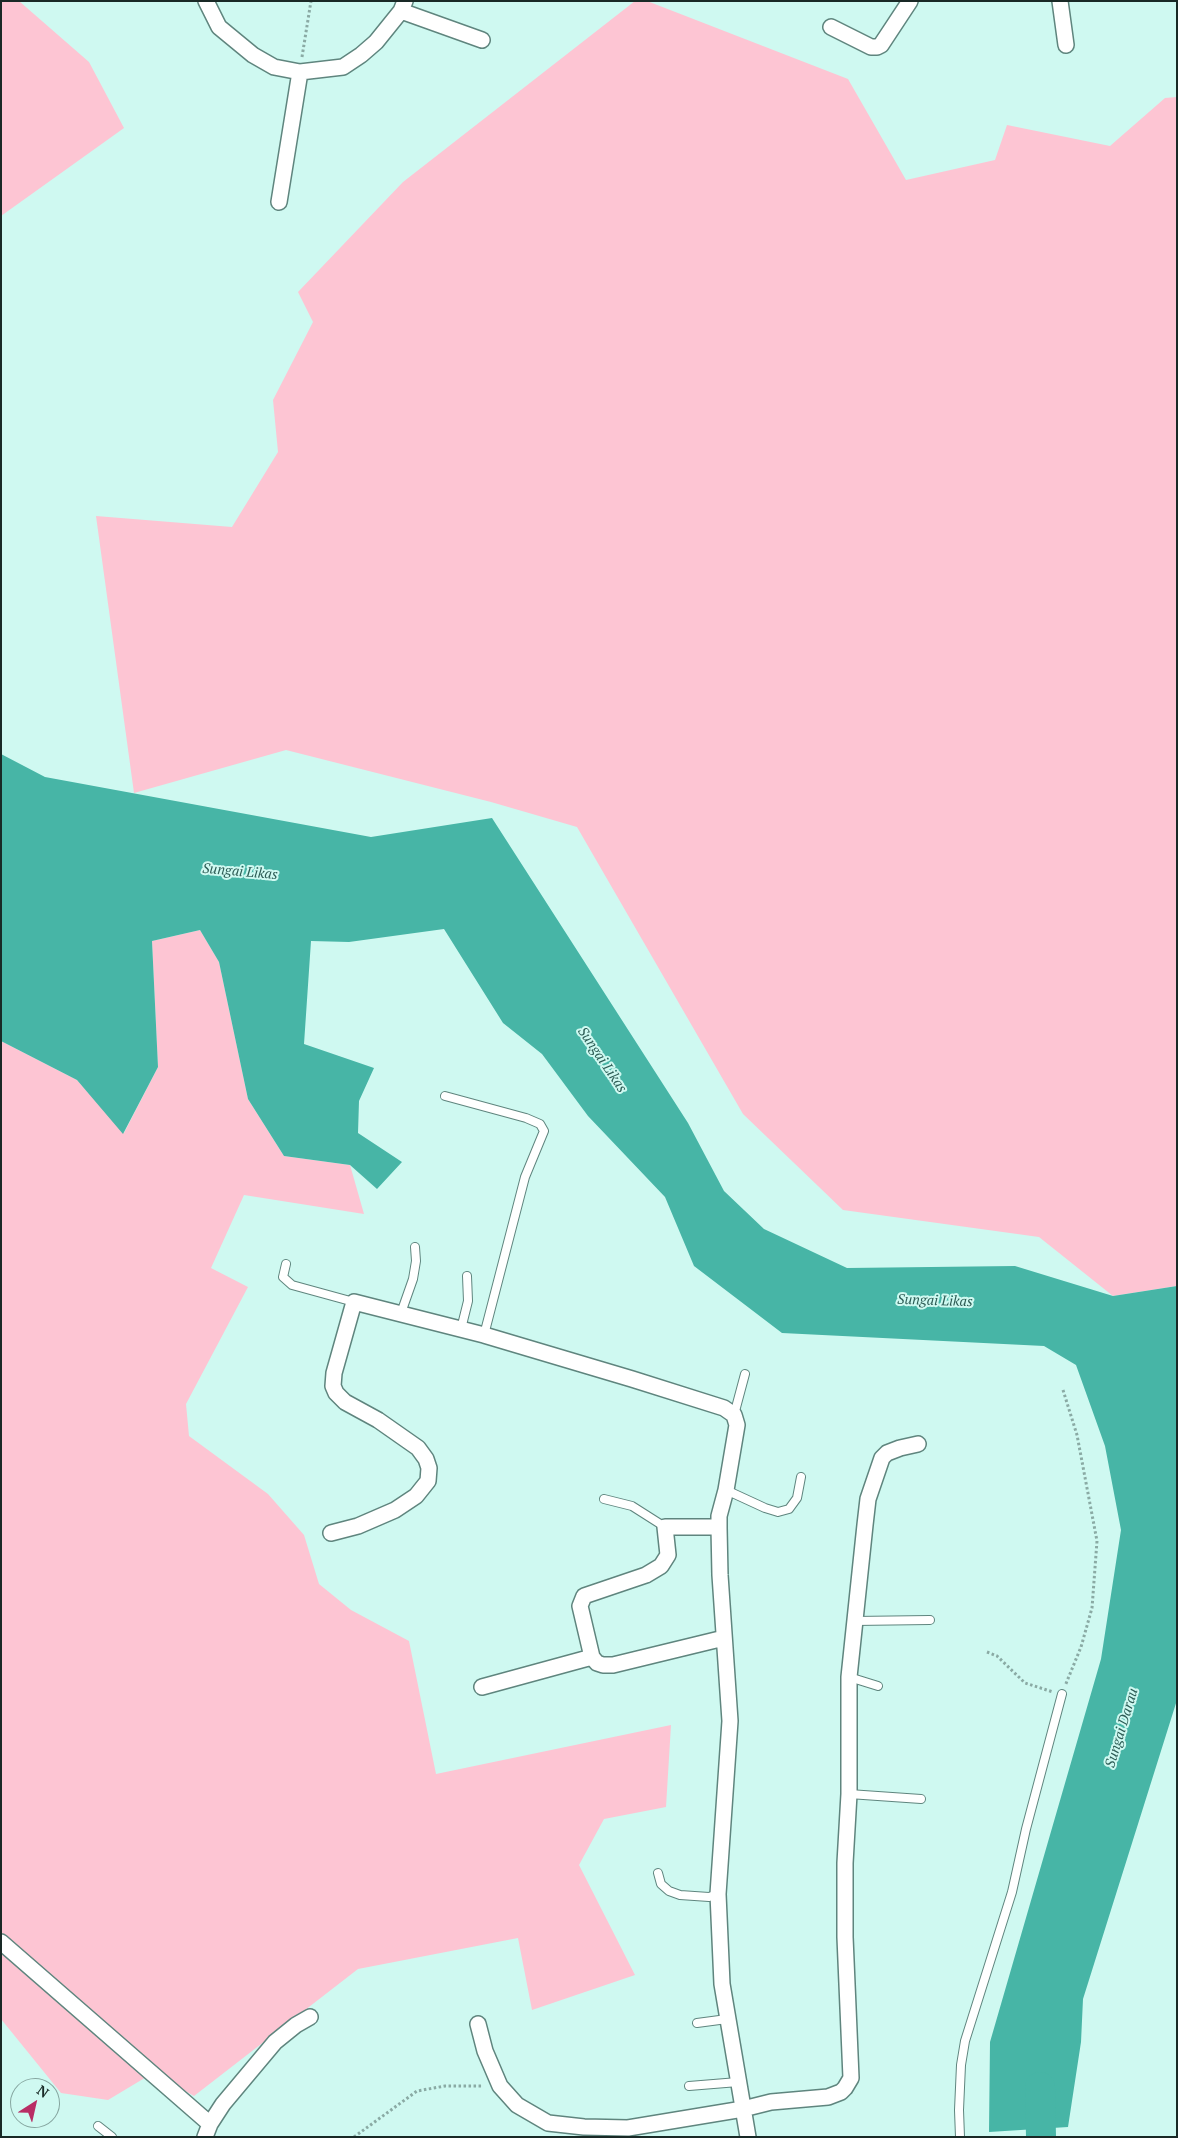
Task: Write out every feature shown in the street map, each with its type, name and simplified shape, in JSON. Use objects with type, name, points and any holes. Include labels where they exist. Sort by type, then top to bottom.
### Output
[{"type":"street","points":[[206,1],[219,27],[253,55],[274,67],[300,72],[343,67],[376,42],[403,6],[482,40]]},
{"type":"street","points":[[831,27],[871,47],[877,47],[881,45],[910,1]]},
{"type":"street","points":[[1060,1],[1066,45]]},
{"type":"street","points":[[279,202],[300,72]]},
{"type":"street","points":[[331,1533],[358,1526],[395,1510],[416,1496],[428,1481],[429,1468],[426,1459],[418,1448],[378,1420],[345,1402],[336,1393],[333,1386],[334,1373],[354,1302],[484,1335],[724,1408],[734,1415],[737,1425],[726,1490],[719,1516],[724,1638],[730,1721],[718,1894],[719,1956],[726,2019],[748,2137]]},
{"type":"street","points":[[478,2024],[485,2051],[500,2086],[517,2105],[548,2123],[628,2133],[771,2102],[828,2097],[841,2092],[851,2078],[845,1918],[845,1863],[849,1794],[849,1677],[868,1500],[879,1466],[887,1453],[918,1444]]},
{"type":"street","points":[[719,1527],[665,1526],[668,1556],[661,1566],[646,1575],[613,1588],[584,1596],[580,1606],[592,1657],[597,1663],[613,1665],[724,1638]]},
{"type":"street","points":[[482,1687],[592,1657]]},
{"type":"street","points":[[1,1942],[208,2131],[223,2104],[275,2042],[296,2025],[310,2017]]},
{"type":"lane","points":[[445,1096],[526,1118],[540,1124],[544,1130],[525,1176],[484,1335]]},
{"type":"lane","points":[[401,1313],[413,1278],[416,1261],[415,1247]]},
{"type":"lane","points":[[286,1264],[283,1278],[292,1285],[354,1302]]},
{"type":"lane","points":[[461,1329],[468,1301],[467,1276]]},
{"type":"lane","points":[[734,1415],[745,1374]]},
{"type":"lane","points":[[726,1490],[778,1512],[790,1509],[797,1498],[801,1476]]},
{"type":"lane","points":[[604,1499],[632,1506],[665,1526]]},
{"type":"lane","points":[[854,1621],[930,1620]]},
{"type":"lane","points":[[849,1677],[878,1686]]},
{"type":"lane","points":[[960,2137],[961,2065],[965,2041],[1012,1892],[1028,1819],[1062,1694]]},
{"type":"lane","points":[[849,1794],[921,1800]]},
{"type":"lane","points":[[658,1873],[662,1884],[669,1891],[680,1895],[709,1897],[718,1894]]},
{"type":"lane","points":[[697,2023],[726,2019]]},
{"type":"lane","points":[[689,2086],[738,2082]]},
{"type":"lane","points":[[98,2126],[112,2137]]},
{"type":"path","points":[[300,72],[311,1]]},
{"type":"path","points":[[987,1652],[997,1656],[1025,1683],[1062,1694],[1081,1647],[1092,1608],[1097,1541],[1077,1435],[1063,1390]]},
{"type":"path","points":[[354,2137],[416,2091],[445,2086],[500,2086]]},
{"type":"shaded area","points":[[1,1],[19,1],[89,62],[124,128],[1,216]]},
{"type":"shaded area","points":[[635,1],[647,1],[848,79],[906,180],[995,160],[1007,125],[1110,146],[1165,98],[1177,97],[1177,1286],[1113,1296],[1039,1237],[843,1210],[743,1114],[577,827],[491,802],[286,750],[134,793],[96,516],[232,527],[278,452],[273,400],[313,322],[298,292],[403,182]]},
{"type":"shaded area","points":[[200,930],[219,962],[248,1099],[284,1156],[350,1165],[364,1214],[244,1195],[211,1268],[248,1287],[186,1404],[189,1436],[268,1494],[304,1535],[319,1584],[351,1610],[409,1641],[436,1774],[671,1725],[666,1807],[604,1819],[579,1865],[635,1975],[532,2010],[518,1938],[358,1969],[194,2096],[153,2073],[108,2100],[61,2093],[60,2078],[49,2078],[1,2019],[1,1041],[77,1080],[124,1133],[158,1067],[152,941]]},
{"type":"water","name":"Sungai Likas","points":[[1,754],[45,777],[371,837],[492,818],[688,1123],[724,1191],[764,1229],[847,1268],[1015,1266],[1113,1296],[1177,1286],[1177,1700],[1083,1999],[1081,2042],[1068,2127],[989,2132],[990,2042],[1101,1659],[1121,1530],[1105,1446],[1076,1365],[1044,1346],[782,1333],[694,1266],[665,1197],[588,1116],[542,1054],[503,1023],[444,929],[349,942],[311,941],[304,1044],[374,1068],[359,1101],[358,1133],[402,1162],[377,1189],[350,1165],[284,1156],[248,1099],[219,962],[200,930],[152,941],[158,1067],[123,1134],[77,1080],[1,1041]]},
{"type":"waterway","name":"Sungai Darau","points":[[1040,2087],[1041,2137]]}]
